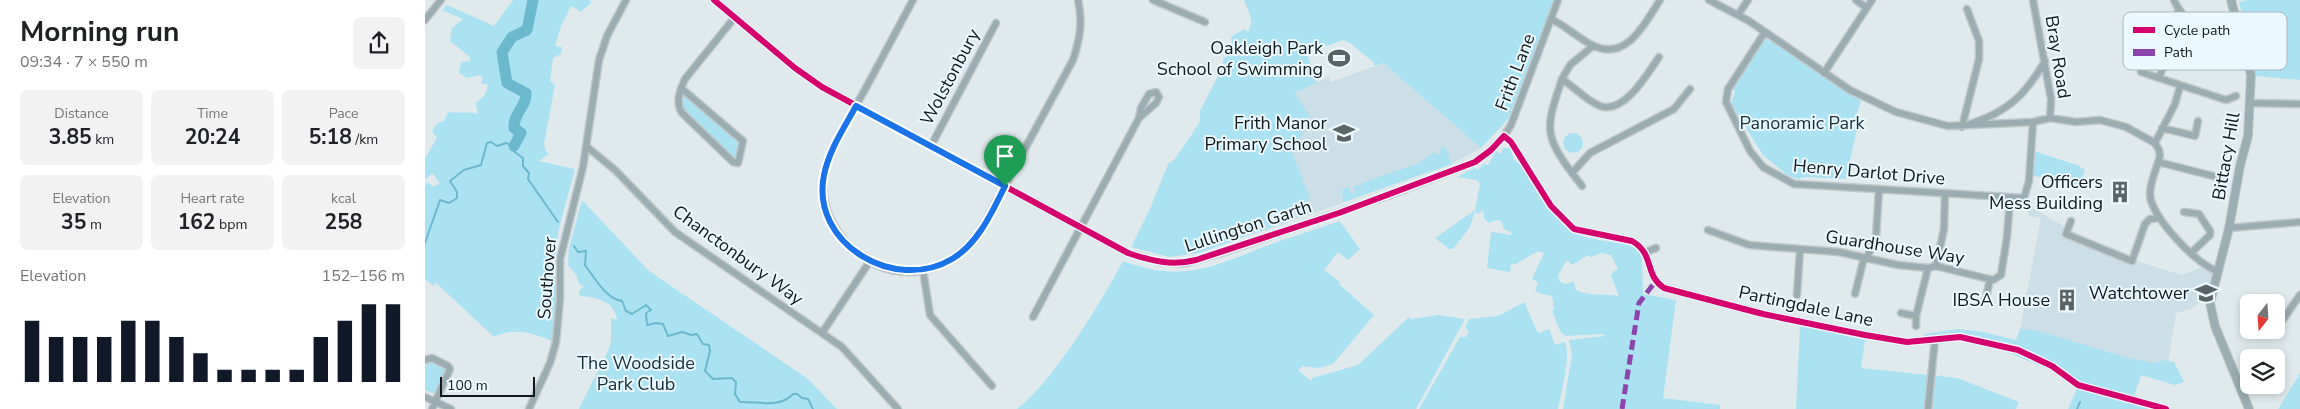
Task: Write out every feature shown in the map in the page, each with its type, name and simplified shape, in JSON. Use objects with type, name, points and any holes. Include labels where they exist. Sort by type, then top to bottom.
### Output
[{"type":"main road","name":"Bittacy Hill","points":[[2249,409],[2215,326],[2210,303],[2229,228],[2240,166],[2248,136],[2250,70]]},
{"type":"street","points":[[425,20],[441,0]]},
{"type":"street","points":[[586,146],[601,51],[627,0]]},
{"type":"street","name":"Lullington Garth","points":[[715,0],[795,68],[822,87],[1128,253],[1159,262],[1186,263],[1390,195],[1466,166],[1491,150]]},
{"type":"street","points":[[913,0],[830,155],[824,176],[824,196],[831,222],[840,235],[850,246],[870,261],[893,270],[923,270],[952,260],[963,252],[978,235],[1073,60],[1081,32],[1081,11],[1078,0]]},
{"type":"street","points":[[1153,0],[1205,22]]},
{"type":"street","name":"Frith Lane","points":[[1491,150],[1504,136],[1515,114],[1559,0]]},
{"type":"street","points":[[1551,19],[1593,46],[1607,49],[1621,48],[1635,36],[1660,0]]},
{"type":"street","points":[[1709,0],[1765,32],[1860,96],[1896,112],[1941,125],[1962,127],[2033,122],[2050,118],[2062,122],[2092,119],[2110,121],[2155,143],[2159,150],[2158,162],[2150,195],[2159,218],[2172,235],[2206,266],[2217,271]]},
{"type":"street","points":[[1738,15],[1748,0]]},
{"type":"street","points":[[1856,0],[1867,8]]},
{"type":"street","points":[[1824,72],[1872,0]]},
{"type":"street","name":"Bray Road","points":[[2033,0],[2051,99],[2050,118]]},
{"type":"street","points":[[2174,0],[2178,11]]},
{"type":"street","points":[[425,6],[432,10]]},
{"type":"street","points":[[1962,127],[1979,58],[1979,40],[1967,10]]},
{"type":"street","points":[[681,88],[743,141],[738,163],[733,162],[682,113],[678,105],[681,88],[687,75],[735,17]]},
{"type":"street","name":"Wolstonbury","points":[[931,146],[996,23]]},
{"type":"street","name":"Henry Darlot Drive","points":[[1765,32],[1728,89],[1726,102],[1750,151],[1763,167],[1794,184],[2010,199]]},
{"type":"street","points":[[1582,186],[1551,142],[1549,131],[1562,79],[1570,65],[1593,46]]},
{"type":"street","points":[[1562,79],[1599,106],[1611,106],[1630,96],[1659,57]]},
{"type":"street","points":[[1962,127],[1999,112],[2027,90],[2045,61]]},
{"type":"street","points":[[2159,78],[2162,70]]},
{"type":"street","points":[[2141,72],[2227,100],[2236,96]]},
{"type":"street","points":[[2155,143],[2175,104],[2181,86]]},
{"type":"street","points":[[1572,173],[1590,152],[1674,109],[1691,89]]},
{"type":"street","points":[[2250,102],[2300,104]]},
{"type":"street","points":[[1033,317],[1139,118]]},
{"type":"street","points":[[2162,128],[2195,136],[2198,121]]},
{"type":"street","points":[[1985,298],[1990,279],[1998,278],[2001,275],[2010,199],[2024,198],[2027,193],[2033,122]]},
{"type":"street","points":[[1504,136],[1511,142],[1551,206],[1574,229],[1632,241],[1645,252],[1656,248]]},
{"type":"street","name":"Chanctonbury Way","points":[[586,146],[595,151],[615,170],[675,232],[822,333],[851,356],[898,409]]},
{"type":"street","name":"Southover","points":[[529,409],[550,363],[557,342],[560,314],[560,259],[586,146]]},
{"type":"street","points":[[2158,162],[2217,177]]},
{"type":"street","points":[[1855,294],[1865,258],[1876,237],[1879,189]]},
{"type":"street","points":[[1936,266],[1943,229],[1945,194]]},
{"type":"street","points":[[2184,212],[2199,214],[2211,231],[2210,235],[2192,252]]},
{"type":"street","points":[[2071,221],[2066,234],[2132,261],[2145,224],[2150,219],[2159,218]]},
{"type":"street","points":[[2229,228],[2300,222]]},
{"type":"street","name":"Guardhouse Way","points":[[1708,230],[1749,245],[1839,252],[1927,268],[1936,266],[1990,279]]},
{"type":"street","points":[[1797,295],[1800,249]]},
{"type":"street","name":"Partingdale Lane","points":[[1645,252],[1655,282],[1664,288],[1763,314],[1865,335],[1907,342],[1960,337],[2018,350],[2051,366],[2078,384],[2166,409]]},
{"type":"street","points":[[822,333],[870,261]]},
{"type":"street","points":[[1916,326],[1916,316],[1927,268]]},
{"type":"street","points":[[923,270],[930,315],[992,386]]},
{"type":"street","points":[[2285,317],[2300,295]]},
{"type":"street","points":[[1901,313],[1916,316]]},
{"type":"street","points":[[1928,409],[1935,340]]},
{"type":"street","points":[[425,360],[432,358],[448,366],[449,369],[432,409]]},
{"type":"street","points":[[425,397],[451,409]]},
{"type":"shaded area","name":"Frith Manor Primary School","points":[[1383,63],[1481,148],[1454,163],[1261,232],[1294,93],[1329,77],[1331,82]]},
{"type":"shaded area","points":[[2025,203],[2104,251],[2182,275],[2206,266],[2217,271],[2211,294],[2191,309],[2176,313],[2167,369],[2020,329],[2041,218],[2029,216]]},
{"type":"green space","points":[[513,0],[590,0],[591,3],[581,12],[571,6],[561,26],[555,46],[562,47],[561,54],[553,58],[550,81],[555,85],[544,144],[549,154],[539,161],[575,169],[559,228],[554,260],[556,294],[552,341],[523,332],[508,332],[494,337],[435,282],[434,286],[425,279],[425,187],[427,182],[434,187],[440,183],[432,173],[425,180],[425,158],[437,138],[432,131],[438,123],[444,121],[448,112],[478,114],[476,103],[485,95],[487,90],[487,84],[481,84],[483,79],[480,75],[467,78],[459,73],[461,62],[470,61],[470,57],[450,41],[452,28],[463,19],[442,10],[447,5],[494,26]]},
{"type":"green space","points":[[1244,0],[1554,0],[1508,119],[1481,148],[1383,63],[1375,66],[1373,62],[1350,43],[1343,40],[1327,46],[1314,43],[1307,47],[1307,54],[1317,83],[1294,93],[1310,116],[1302,120],[1304,124],[1301,138],[1288,142],[1309,196],[1308,202],[1286,212],[1286,222],[1199,253],[1169,257],[1131,247],[1149,211],[1168,164],[1175,159],[1200,122],[1200,111],[1223,66],[1223,58],[1233,52],[1231,37],[1244,29],[1248,32],[1250,28],[1250,16]]},
{"type":"green space","points":[[2247,0],[2300,0],[2300,80],[2256,76],[2255,70],[2287,70],[2287,12],[2241,12],[2239,2]]},
{"type":"green space","name":"Panoramic Park","points":[[1769,38],[1861,101],[1852,127],[1857,129],[1846,179],[1806,177],[1798,179],[1787,175],[1763,155],[1731,104],[1735,91],[1732,86],[1763,42]]},
{"type":"green space","points":[[686,95],[738,141],[738,154],[734,158],[681,106],[682,97]]},
{"type":"green space","points":[[1569,133],[1577,133],[1583,139],[1583,147],[1577,153],[1569,153],[1563,147],[1563,139]]},
{"type":"green space","points":[[1441,146],[1446,148],[1452,164],[1343,202],[1342,190],[1348,187],[1352,194],[1355,194],[1354,186],[1358,185],[1362,188],[1361,183],[1419,163],[1434,152],[1435,155],[1440,154]]},
{"type":"green space","points":[[1504,148],[1510,148],[1514,160],[1522,166],[1553,213],[1568,229],[1581,236],[1639,248],[1642,259],[1643,294],[1676,300],[1663,398],[1720,405],[1720,409],[1563,409],[1572,354],[1569,340],[1604,336],[1604,334],[1565,336],[1560,331],[1552,311],[1554,310],[1552,296],[1538,293],[1535,290],[1538,282],[1532,279],[1544,253],[1538,251],[1516,264],[1511,264],[1510,272],[1487,268],[1491,232],[1511,235],[1512,233],[1504,229],[1501,221],[1496,220],[1489,223],[1484,219],[1483,210],[1478,214],[1475,211],[1470,227],[1453,249],[1449,249],[1435,238],[1475,210],[1480,184],[1477,180],[1457,177],[1474,168],[1478,170],[1483,164],[1488,165],[1496,151],[1500,154]],"holes":[[[1601,253],[1611,255],[1618,269],[1611,276],[1619,296],[1582,292],[1576,290],[1574,282],[1565,284],[1559,281],[1558,275],[1567,260],[1572,265],[1588,255],[1592,257]]]},
{"type":"green space","points":[[2034,151],[2085,169],[2080,186],[2068,181],[2066,186],[2052,178],[2033,176]]},
{"type":"green space","name":"The Woodside Park Club","points":[[582,200],[649,271],[808,379],[837,409],[579,409],[609,349],[611,318],[617,320],[613,308],[609,304],[598,299],[580,296],[579,291],[584,287],[578,282],[577,276],[568,265],[569,248]]},
{"type":"green space","points":[[1340,221],[1360,249],[1348,260],[1338,252],[1324,270],[1340,282],[1339,284],[1374,315],[1333,364],[1319,368],[1303,366],[1298,370],[1311,381],[1312,378],[1358,365],[1409,317],[1411,319],[1439,315],[1465,319],[1416,409],[1017,409],[1031,397],[1061,361],[1089,319],[1123,261],[1145,268],[1164,271],[1182,272],[1199,269]]},
{"type":"green space","points":[[1524,302],[1538,333],[1549,329],[1555,345],[1565,342],[1567,357],[1558,409],[1419,409],[1460,337],[1466,337],[1469,331],[1465,328],[1469,319],[1498,316]]},
{"type":"green space","points":[[1800,325],[1865,340],[1861,368],[1957,378],[2019,402],[2016,409],[1796,409]]},
{"type":"green space","points":[[1958,329],[1983,332],[2016,340],[2020,329],[2038,331],[2125,357],[2153,363],[2165,360],[2174,362],[2184,382],[2175,385],[2141,375],[2134,397],[2080,383],[1974,338],[1925,339],[1923,334]]},
{"type":"green space","points":[[430,360],[445,366],[447,369],[435,394],[425,390],[425,367]]},
{"type":"green space","points":[[2300,373],[2300,409],[2278,409],[2279,408]]},
{"type":"green space","points":[[2078,386],[2153,409],[2068,409]]},
{"type":"waterway","points":[[514,146],[521,133],[514,128],[514,123],[526,98],[526,93],[507,83],[502,52],[512,37],[527,30],[533,0]]},
{"type":"waterway","points":[[425,243],[440,200],[449,203],[457,198],[457,192],[450,181],[464,170],[481,165],[487,143],[491,142],[497,146],[506,143],[514,146],[512,150],[523,158],[523,166],[529,173],[528,179],[558,222]]},
{"type":"waterway","points":[[574,246],[578,252],[586,251],[585,265],[606,292],[622,301],[626,311],[632,314],[646,305],[651,310],[646,313],[647,325],[663,324],[668,336],[682,332],[691,335],[697,334],[703,344],[709,345],[710,351],[705,371],[713,379],[732,378],[736,382],[735,394],[740,402],[775,403],[787,399],[793,394],[797,394],[802,398],[808,399],[813,409]]},
{"type":"waterway","points":[[2077,409],[2080,402]]},
{"type":"marked path","points":[[1622,409],[1639,303],[1655,282]]},
{"type":"cycle path","points":[[714,0],[795,68],[822,87],[1128,253],[1145,258],[1170,263],[1196,260],[1339,213],[1475,162],[1491,150],[1504,136],[1511,142],[1551,206],[1574,229],[1632,241],[1644,252],[1654,277],[1664,288],[1763,314],[1865,335],[1907,342],[1960,337],[2018,350],[2052,366],[2078,385],[2166,409]]},
{"type":"place","name":"Oakleigh Park School of Swimming","points":[[1339,58]]},
{"type":"place","name":"Frith Manor Primary School","points":[[1344,133]]},
{"type":"place","name":"Officers Mess Building","points":[[2120,192]]},
{"type":"place","name":"Watchtower","points":[[2206,293]]},
{"type":"place","name":"IBSA House","points":[[2067,300]]},
{"type":"route","points":[[856,106],[1005,186],[978,235],[963,252],[939,266],[908,272],[882,267],[860,255],[850,246],[831,222],[824,196],[824,176],[830,155],[856,106]]}]
